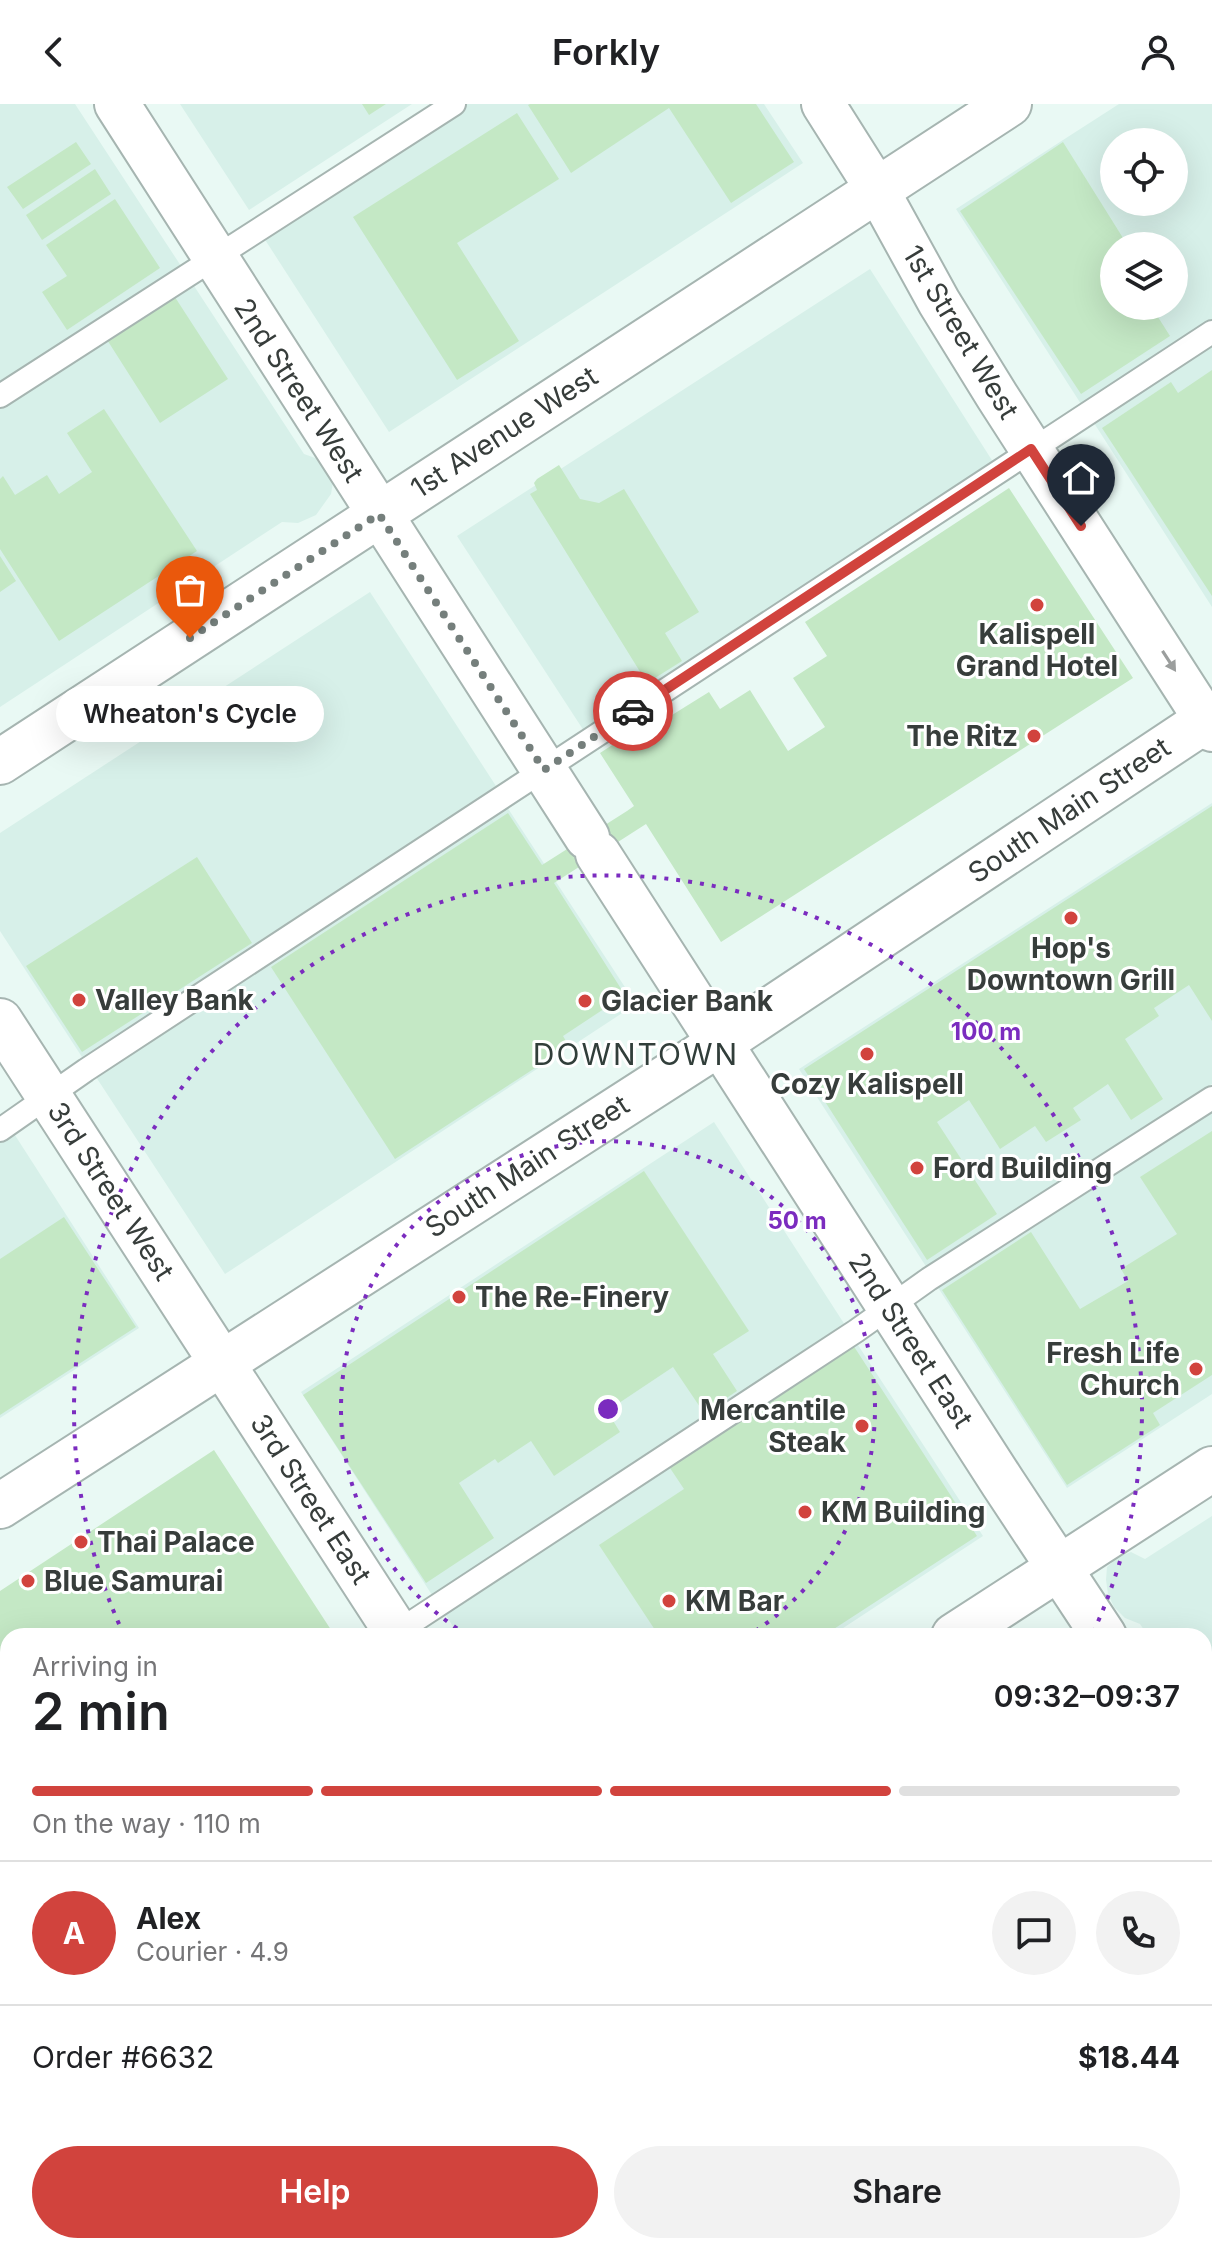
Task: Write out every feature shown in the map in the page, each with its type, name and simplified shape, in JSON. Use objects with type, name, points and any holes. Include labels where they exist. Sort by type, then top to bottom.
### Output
[{"type":"street","name":"2nd Street West","points":[[117,104],[720,1043]]},
{"type":"street","name":"1st Street West","points":[[823,104],[878,191],[939,302],[1031,449],[1210,722]]},
{"type":"street","name":"1st Avenue West","points":[[0,762],[1009,104]]},
{"type":"street","name":"South Main Street","points":[[0,1506],[720,1043],[1210,722]]},
{"type":"street","name":"3rd Street West","points":[[0,1021],[222,1362]]},
{"type":"street","name":"2nd Street East","points":[[720,1043],[1099,1628]]},
{"type":"street","name":"3rd Street East","points":[[222,1362],[392,1628]]},
{"type":"street","points":[[966,1628],[1212,1469]]},
{"type":"lane","points":[[0,396],[454,104]]},
{"type":"lane","points":[[0,1130],[1212,332]]},
{"type":"lane","points":[[407,1628],[929,1279],[1212,1098]]},
{"type":"shaded area","points":[[0,104],[75,104],[304,454],[318,459],[333,482],[331,494],[316,515],[298,523],[282,522],[0,707]]},
{"type":"shaded area","points":[[180,104],[412,104],[249,210]]},
{"type":"shaded area","points":[[464,104],[764,104],[803,163],[389,432],[262,235]]},
{"type":"shaded area","points":[[1119,104],[1212,104],[1212,319],[1081,404],[956,209]]},
{"type":"shaded area","points":[[870,269],[995,465],[584,731],[457,536]]},
{"type":"shaded area","points":[[1212,346],[1212,607],[1094,423]]},
{"type":"shaded area","points":[[370,592],[496,786],[82,1057],[0,931],[0,833]]},
{"type":"shaded area","points":[[1212,803],[1212,1084],[927,1268],[799,1069]]},
{"type":"shaded area","points":[[507,807],[636,1004],[225,1274],[96,1077]]},
{"type":"shaded area","points":[[1212,1108],[1212,1394],[1067,1488],[937,1286]]},
{"type":"shaded area","points":[[714,1122],[845,1325],[432,1595],[301,1392]]},
{"type":"shaded area","points":[[11,1129],[139,1328],[0,1418],[0,1136]]},
{"type":"shaded area","name":"KM Building","points":[[854,1339],[983,1536],[843,1628],[454,1628],[442,1609]]},
{"type":"shaded area","points":[[1212,1516],[1212,1628],[1143,1628],[1114,1607],[1108,1594],[1107,1567],[1118,1557],[1131,1552],[1145,1559]]},
{"type":"building","points":[[362,104],[386,104],[369,115]]},
{"type":"building","points":[[530,104],[756,104],[794,162],[731,203],[669,108],[571,173]]},
{"type":"building","points":[[517,113],[559,179],[457,243],[519,341],[457,380],[353,217]]},
{"type":"building","points":[[76,142],[91,164],[23,209],[7,187]]},
{"type":"building","points":[[1063,142],[1100,201],[1100,216],[1109,216],[1119,232],[1100,232],[1100,320],[1160,320],[1170,336],[1081,394],[960,211]]},
{"type":"building","points":[[95,169],[111,194],[42,240],[26,215]]},
{"type":"building","points":[[115,199],[160,268],[67,330],[42,292],[67,276],[46,245]]},
{"type":"building","points":[[171,291],[228,379],[160,423],[104,335]]},
{"type":"building","points":[[1212,370],[1212,596],[1102,428],[1171,382],[1178,393]]},
{"type":"building","points":[[104,409],[197,551],[59,641],[0,549],[0,479],[3,476],[15,495],[47,475],[59,494],[92,472],[67,433]]},
{"type":"building","points":[[559,465],[580,499],[599,503],[624,489],[699,612],[665,633],[682,661],[647,683],[530,494],[537,490],[534,483],[537,479]]},
{"type":"building","points":[[1009,488],[1133,678],[721,942],[646,824],[554,883],[625,995],[563,1036],[569,1046],[395,1159],[271,967],[508,813],[542,865],[627,811],[634,806],[600,753],[668,709],[672,715],[709,692],[720,709],[750,690],[788,751],[825,727],[793,678],[827,656],[805,622]]},
{"type":"building","points":[[0,556],[16,581],[0,592]]},
{"type":"building","points":[[1212,806],[1212,1021],[1189,985],[1154,1008],[1159,1016],[1125,1039],[1163,1099],[1131,1120],[1108,1084],[1073,1108],[1081,1120],[1046,1142],[1035,1126],[1000,1149],[969,1100],[937,1122],[997,1214],[927,1260],[804,1069]]},
{"type":"building","points":[[197,857],[252,943],[82,1052],[26,966]]},
{"type":"building","points":[[1212,1131],[1212,1375],[1153,1413],[1160,1425],[1067,1485],[942,1290],[1031,1232],[1080,1309],[1128,1281],[1121,1269],[1177,1234],[1140,1177]]},
{"type":"building","points":[[644,1171],[749,1331],[713,1354],[737,1391],[704,1413],[673,1367],[607,1411],[620,1432],[554,1476],[531,1441],[498,1463],[495,1459],[459,1483],[494,1538],[426,1583],[303,1395]]},
{"type":"building","points":[[64,1217],[136,1327],[0,1415],[0,1259]]},
{"type":"building","name":"KM Building","points":[[853,1345],[977,1536],[835,1628],[654,1628],[599,1545],[684,1489],[668,1465]]},
{"type":"building","points":[[214,1450],[330,1628],[0,1628],[0,1591]]},
{"type":"way so far","points":[[190,638],[379,514],[544,770],[633,711]]},
{"type":"place","name":"Kalispell Grand Hotel","points":[[1037,605]]},
{"type":"place","name":"Wheaton's Cycle","points":[[190,638]]},
{"type":"place","name":"The Ritz","points":[[1034,736]]},
{"type":"place","name":"Hop's Downtown Grill","points":[[1071,918]]},
{"type":"place","name":"Valley Bank","points":[[79,1000]]},
{"type":"place","name":"Glacier Bank","points":[[585,1001]]},
{"type":"place","name":"Cozy Kalispell","points":[[867,1054]]},
{"type":"place","name":"Ford Building","points":[[917,1168]]},
{"type":"place","name":"The Re-Finery","points":[[459,1297]]},
{"type":"place","name":"Fresh Life Church","points":[[1196,1369]]},
{"type":"place","name":"Mercantile Steak","points":[[862,1426]]},
{"type":"place","name":"KM Building","points":[[805,1512]]},
{"type":"place","name":"Thai Palace","points":[[81,1542]]},
{"type":"place","name":"Blue Samurai","points":[[28,1581]]},
{"type":"place","name":"KM Bar","points":[[669,1601]]},
{"type":"district","name":"DOWNTOWN","points":[[636,1054]]},
{"type":"route","points":[[633,711],[1031,449],[1081,526]]}]
